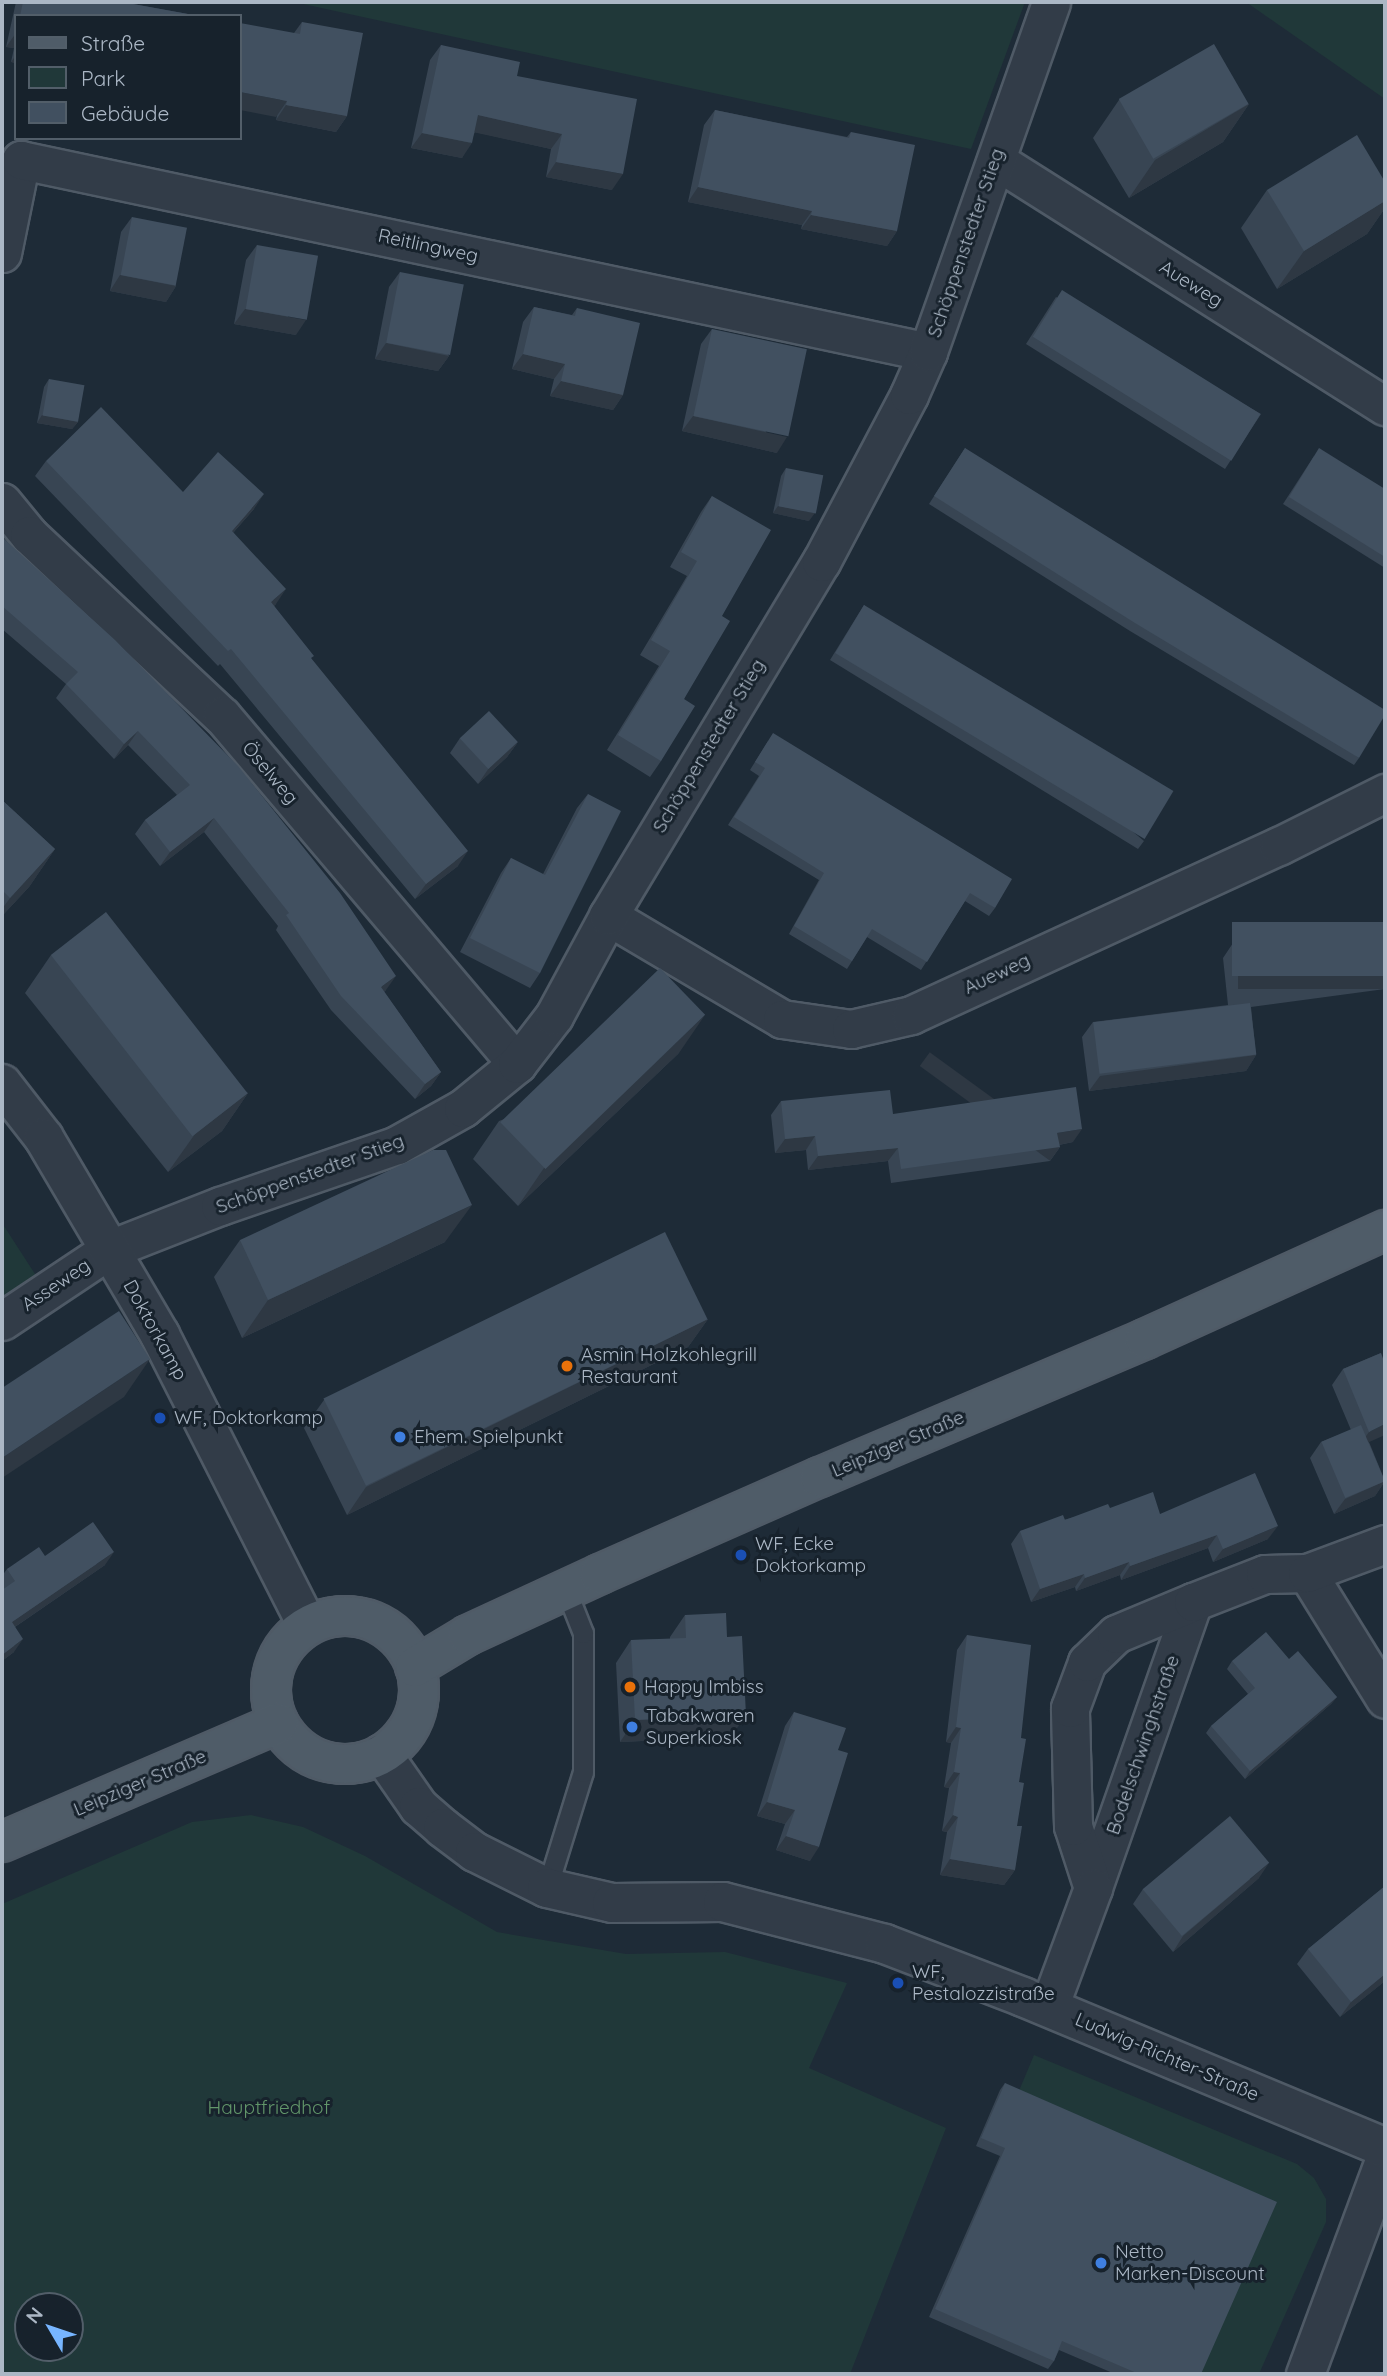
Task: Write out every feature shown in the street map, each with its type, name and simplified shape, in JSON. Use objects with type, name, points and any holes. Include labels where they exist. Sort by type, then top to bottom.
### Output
[{"type":"main road","name":"Leipziger Straße","points":[[415,1667],[468,1634],[820,1477],[1145,1339],[1385,1230]]},
{"type":"main road","points":[[349,1615],[371,1620],[390,1631],[405,1647],[415,1667],[418,1700],[414,1716],[406,1731],[382,1754],[357,1762],[331,1763],[300,1749],[278,1723],[272,1705],[273,1668],[292,1637],[307,1625],[327,1617],[349,1615]]},
{"type":"main road","name":"Leipziger Straße","points":[[2,1842],[278,1723]]},
{"type":"street","name":"Schöppenstedter Stieg","points":[[110,1249],[219,1206],[397,1145],[463,1108],[517,1064],[554,1016],[608,916],[821,562],[928,352],[1051,2]]},
{"type":"street","name":"Reitlingweg","points":[[2,253],[21,160],[928,352]]},
{"type":"street","name":"Aueweg","points":[[997,161],[1385,406]]},
{"type":"street","name":"Öselweg","points":[[2,502],[29,535],[222,716],[517,1064]]},
{"type":"street","name":"Aueweg","points":[[608,916],[782,1018],[851,1029],[911,1015],[1279,846],[1385,793]]},
{"type":"street","name":"Doktorkamp","points":[[2,1084],[44,1138],[160,1335],[307,1625]]},
{"type":"street","name":"Asseweg","points":[[2,1321],[110,1249]]},
{"type":"street","name":"Bodelschwinghstraße","points":[[1093,1888],[1073,1826],[1070,1708],[1087,1662],[1115,1634],[1193,1602],[1265,1574],[1307,1573],[1385,1544]]},
{"type":"street","points":[[1307,1573],[1385,1699]]},
{"type":"street","name":"Bodelschwinghstraße","points":[[1049,2007],[1193,1602]]},
{"type":"street","name":"Ludwig-Richter-Straße","points":[[382,1754],[419,1807],[443,1828],[475,1852],[547,1888],[612,1903],[723,1902],[886,1944],[1049,2007],[1385,2148]]},
{"type":"street","points":[[1305,2374],[1385,2158]]},
{"type":"lane","points":[[547,1888],[583,1772],[583,1633],[566,1590]]},
{"type":"green space","points":[[294,2],[1025,2],[971,149]]},
{"type":"green space","points":[[1246,2],[1385,2],[1385,99]]},
{"type":"green space","points":[[2,1223],[46,1291],[2,1321]]},
{"type":"green space","name":"Hauptfriedhof","points":[[251,1815],[303,1827],[365,1856],[497,1932],[626,1954],[725,1952],[847,1983],[809,2068],[946,2128],[850,2374],[2,2374],[2,1904],[192,1822]]},
{"type":"green space","points":[[1034,2055],[1297,2164],[1314,2178],[1326,2199],[1326,2222],[1259,2374],[1199,2374],[1016,2098]]},
{"type":"building","points":[[23,2],[122,2],[188,14],[20,14]]},
{"type":"building","points":[[302,22],[363,33],[347,116],[286,105],[287,101],[242,92],[242,23],[300,34]]},
{"type":"building","points":[[1214,44],[1248,104],[1153,159],[1119,99]]},
{"type":"building","points":[[441,45],[520,62],[517,76],[637,99],[623,174],[556,162],[562,134],[478,115],[472,143],[422,133]]},
{"type":"building","points":[[715,110],[849,138],[851,132],[915,145],[897,231],[811,215],[812,211],[698,187]]},
{"type":"building","points":[[1357,135],[1385,182],[1385,201],[1304,251],[1267,190]]},
{"type":"building","points":[[132,217],[187,228],[176,286],[121,275]]},
{"type":"building","points":[[257,245],[318,256],[307,320],[246,309]]},
{"type":"building","points":[[400,272],[464,284],[450,355],[386,343]]},
{"type":"building","points":[[1062,290],[1260,414],[1231,461],[1033,337]]},
{"type":"building","points":[[534,307],[575,316],[577,308],[640,323],[623,395],[561,381],[565,364],[523,354]]},
{"type":"building","points":[[712,329],[807,349],[788,436],[693,416]]},
{"type":"building","points":[[49,379],[84,385],[78,422],[43,415]]},
{"type":"building","points":[[101,407],[183,492],[218,452],[264,494],[232,531],[286,589],[271,602],[314,656],[311,658],[468,851],[426,884],[231,649],[228,651],[46,461]]},
{"type":"building","points":[[965,448],[1385,710],[1385,715],[1359,758],[1135,623],[934,496]]},
{"type":"building","points":[[1319,448],[1385,489],[1385,557],[1289,497]]},
{"type":"building","points":[[786,468],[823,475],[816,514],[779,506]]},
{"type":"building","points":[[712,496],[771,530],[722,616],[730,621],[684,699],[695,706],[661,761],[618,735],[670,651],[651,640],[697,561],[681,552]]},
{"type":"building","points":[[2,537],[115,640],[238,766],[340,893],[396,976],[381,987],[441,1072],[425,1084],[341,996],[286,915],[289,913],[214,818],[170,852],[145,820],[190,785],[138,731],[124,744],[66,684],[78,672],[2,606]]},
{"type":"building","points":[[864,605],[1173,791],[1145,839],[835,653]]},
{"type":"building","points":[[489,711],[518,742],[488,769],[460,738]]},
{"type":"building","points":[[773,733],[1012,879],[995,908],[970,893],[927,962],[872,929],[852,961],[794,926],[824,873],[734,817],[765,768],[755,762]]},
{"type":"building","points":[[588,794],[621,811],[540,973],[470,938],[511,858],[545,875]]},
{"type":"building","points":[[2,800],[55,849],[10,898],[2,890]]},
{"type":"building","points":[[106,912],[248,1093],[192,1136],[51,955]]},
{"type":"building","points":[[1232,922],[1385,922],[1385,976],[1232,976]]},
{"type":"building","points":[[660,968],[705,1015],[545,1169],[500,1122]]},
{"type":"building","points":[[1250,1003],[1256,1055],[1100,1074],[1093,1022]]},
{"type":"building","points":[[1076,1087],[1082,1129],[1057,1133],[1060,1147],[901,1169],[898,1148],[818,1156],[815,1136],[785,1139],[781,1101],[890,1090],[893,1114]]},
{"type":"building","points":[[433,1150],[446,1150],[472,1205],[268,1300],[240,1240]]},
{"type":"building","points":[[665,1232],[708,1319],[366,1486],[323,1399]]},
{"type":"building","points":[[119,1311],[150,1359],[2,1458],[2,1388]]},
{"type":"building","points":[[1381,1353],[1385,1364],[1385,1424],[1369,1432],[1343,1369]]},
{"type":"building","points":[[1361,1425],[1385,1481],[1345,1498],[1321,1442]]},
{"type":"building","points":[[1255,1473],[1278,1526],[1223,1549],[1217,1535],[1130,1566],[1129,1562],[1085,1578],[1084,1574],[1040,1589],[1020,1531],[1063,1515],[1065,1520],[1108,1504],[1110,1508],[1153,1492],[1160,1514]]},
{"type":"building","points":[[93,1522],[114,1552],[12,1622],[23,1639],[2,1655],[2,1590],[15,1581],[7,1569],[39,1547],[45,1556]]},
{"type":"building","points":[[726,1613],[727,1637],[742,1636],[746,1715],[635,1720],[631,1640],[686,1638],[685,1615]]},
{"type":"building","points":[[1266,1632],[1289,1659],[1298,1651],[1337,1697],[1250,1771],[1211,1726],[1255,1688],[1232,1661]]},
{"type":"building","points":[[967,1635],[1031,1645],[1021,1738],[1026,1739],[1019,1782],[1024,1783],[1017,1826],[1022,1826],[1015,1870],[950,1859],[958,1817],[953,1815],[960,1773],[954,1772],[961,1728],[956,1727]]},
{"type":"building","points":[[794,1712],[846,1728],[838,1750],[848,1753],[819,1847],[786,1836],[795,1810],[767,1802]]},
{"type":"building","points":[[1230,1816],[1269,1863],[1182,1936],[1143,1889]]},
{"type":"building","points":[[1385,1886],[1385,1974],[1351,2002],[1308,1949]]},
{"type":"building","name":"Netto Marken-Discount","points":[[1005,2083],[1277,2202],[1201,2374],[1139,2374],[1062,2341],[1054,2361],[935,2309],[1005,2148],[981,2138]]},
{"type":"place","name":"Asmin Holzkohlegrill Restaurant","points":[[567,1366]]},
{"type":"place","name":"WF, Doktorkamp","points":[[160,1418]]},
{"type":"place","name":"Ehem. Spielpunkt","points":[[400,1437]]},
{"type":"place","name":"WF, Ecke Doktorkamp","points":[[741,1555]]},
{"type":"place","name":"Happy Imbiss","points":[[630,1687]]},
{"type":"place","name":"Tabakwaren Superkiosk","points":[[632,1727]]},
{"type":"place","name":"WF, Pestalozzistraße","points":[[898,1983]]},
{"type":"place","name":"Netto Marken-Discount","points":[[1101,2263]]}]
